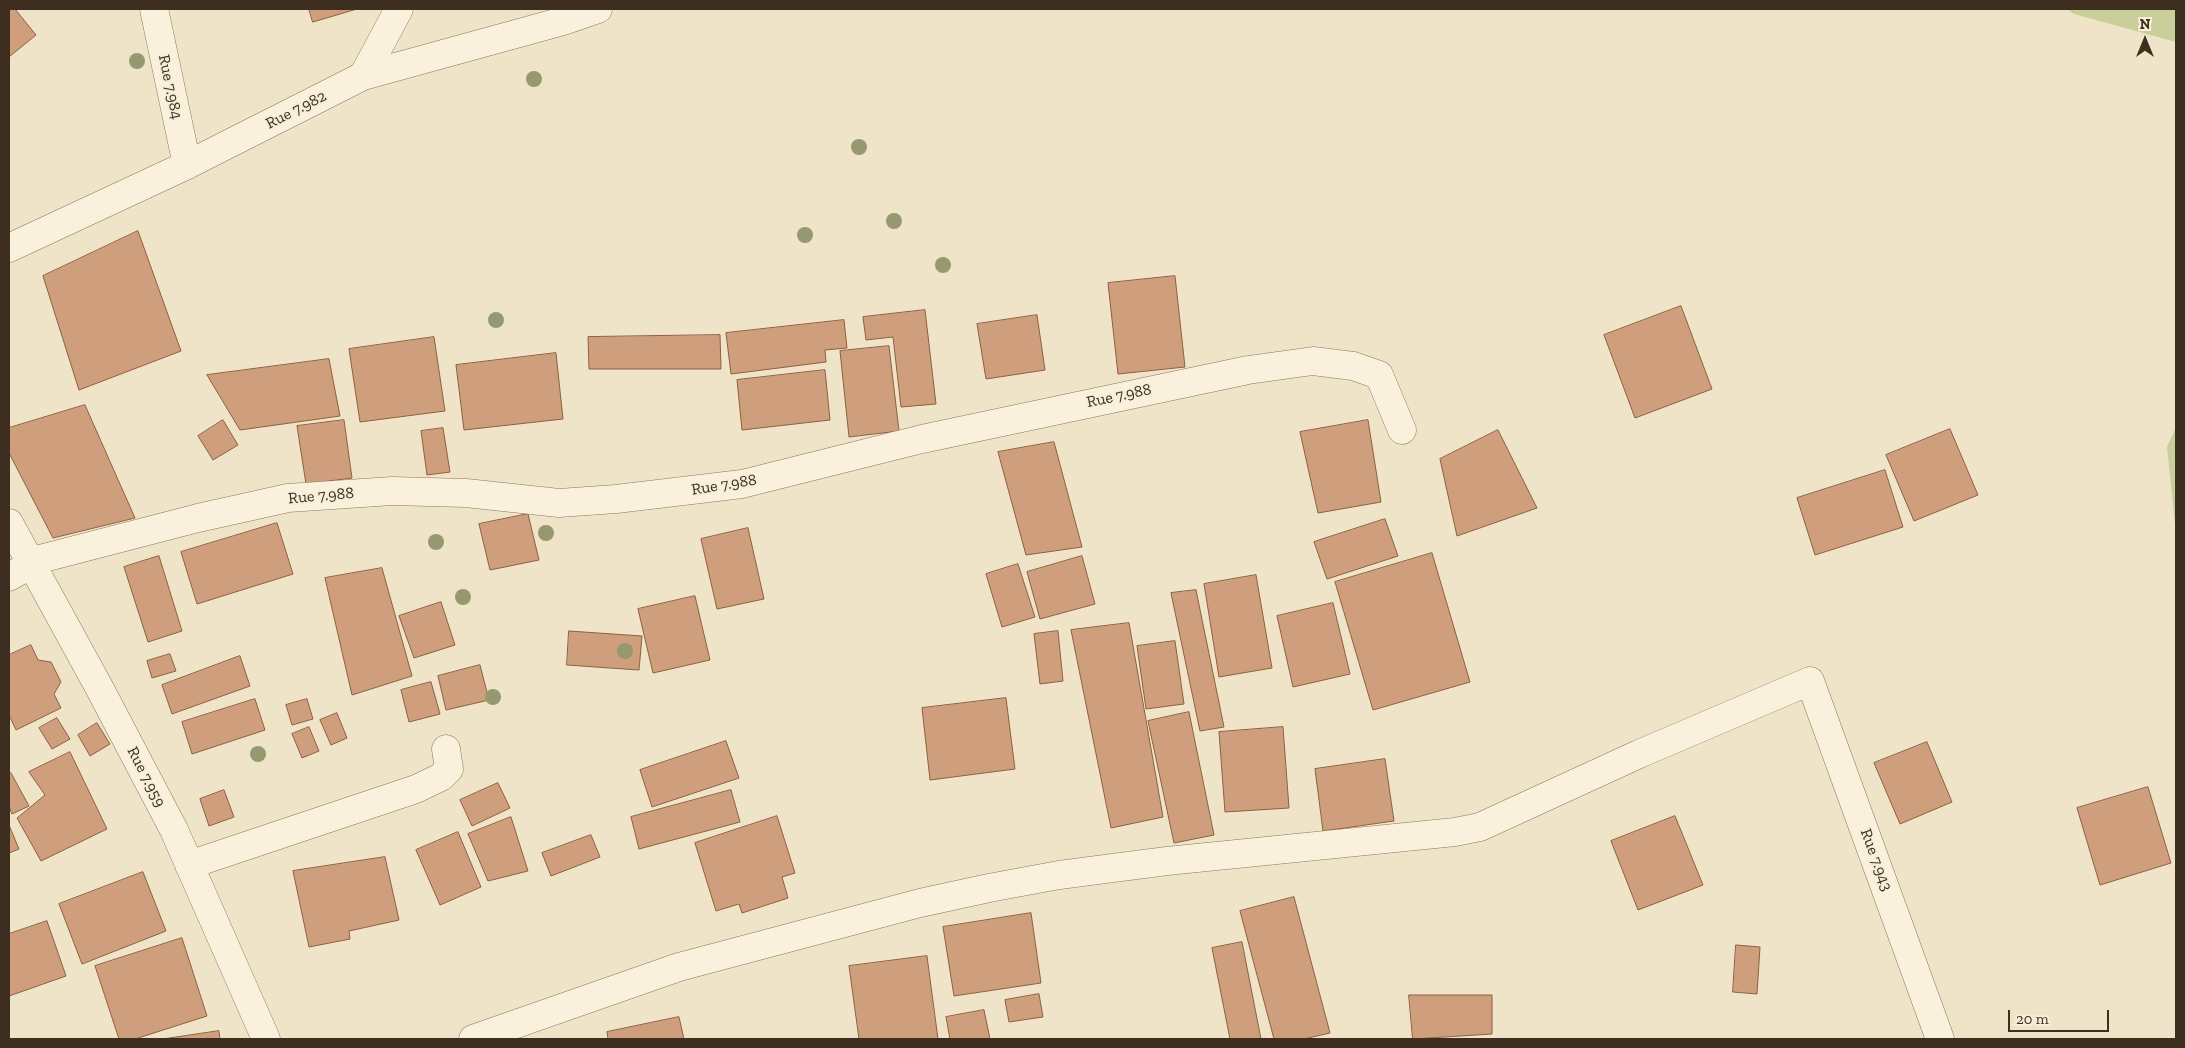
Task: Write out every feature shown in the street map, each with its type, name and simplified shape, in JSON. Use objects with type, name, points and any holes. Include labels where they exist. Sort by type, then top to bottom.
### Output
[{"type":"street","name":"Rue 7.984","points":[[154,9],[186,165]]},
{"type":"street","points":[[363,76],[399,9]]},
{"type":"street","name":"Rue 7.982","points":[[9,248],[186,165],[363,76],[598,9]]},
{"type":"street","name":"Rue 7.988","points":[[21,571],[40,559],[189,520],[288,498],[392,491],[466,493],[559,503],[616,499],[742,484],[922,440],[1106,399],[1248,370],[1313,361],[1353,366],[1379,375],[1402,430]]},
{"type":"street","name":"Rue 7.959","points":[[9,523],[21,571],[100,688],[174,830],[266,1039]]},
{"type":"street","name":"Rue 7.943","points":[[473,1039],[679,967],[920,903],[989,888],[1059,875],[1167,860],[1455,832],[1480,827],[1640,754],[1810,681],[1940,1039]]},
{"type":"street","points":[[189,865],[416,789],[441,777],[448,770],[446,749]]},
{"type":"green space","points":[[2067,9],[2176,9],[2176,42],[2074,14]]},
{"type":"green space","points":[[2176,427],[2176,535],[2167,447]]},
{"type":"building","points":[[9,9],[15,9],[36,35],[9,57]]},
{"type":"building","points":[[309,9],[357,9],[313,22]]},
{"type":"building","points":[[138,231],[181,351],[79,390],[43,276]]},
{"type":"building","points":[[1175,276],[1185,367],[1118,374],[1108,283]]},
{"type":"building","points":[[1681,306],[1712,389],[1635,418],[1604,335]]},
{"type":"building","points":[[925,310],[936,404],[901,407],[893,337],[866,340],[863,317]]},
{"type":"building","points":[[1037,315],[1045,370],[986,379],[977,324]]},
{"type":"building","points":[[844,320],[847,348],[825,350],[826,362],[731,374],[726,333]]},
{"type":"building","points":[[720,335],[721,369],[589,369],[588,337]]},
{"type":"building","points":[[434,337],[445,411],[360,422],[349,349]]},
{"type":"building","points":[[889,346],[899,431],[849,437],[840,351]]},
{"type":"building","points":[[556,353],[563,419],[464,430],[456,365]]},
{"type":"building","points":[[329,359],[340,416],[240,430],[207,375]]},
{"type":"building","points":[[825,370],[830,420],[742,430],[737,380]]},
{"type":"building","points":[[85,405],[135,518],[53,538],[9,453],[9,428]]},
{"type":"building","points":[[223,420],[238,445],[213,460],[198,436]]},
{"type":"building","points":[[344,420],[352,478],[306,484],[297,426]]},
{"type":"building","points":[[1368,420],[1381,502],[1318,513],[1300,432]]},
{"type":"building","points":[[443,428],[450,472],[427,475],[421,431]]},
{"type":"building","points":[[1950,429],[1978,495],[1914,521],[1886,455]]},
{"type":"building","points":[[1498,430],[1537,508],[1457,536],[1440,459]]},
{"type":"building","points":[[1054,442],[1082,547],[1026,555],[998,452]]},
{"type":"building","points":[[1885,470],[1903,527],[1815,555],[1797,498]]},
{"type":"building","points":[[528,514],[539,560],[490,570],[479,524]]},
{"type":"building","points":[[1385,519],[1398,556],[1327,579],[1314,542]]},
{"type":"building","points":[[277,523],[293,574],[197,604],[181,552]]},
{"type":"building","points":[[748,528],[764,599],[717,609],[701,539]]},
{"type":"building","points":[[1432,553],[1470,682],[1373,710],[1335,582]]},
{"type":"building","points":[[159,556],[182,631],[148,642],[124,567]]},
{"type":"building","points":[[1082,556],[1095,604],[1040,619],[1027,572]]},
{"type":"building","points":[[1018,564],[1035,617],[1002,627],[986,574]]},
{"type":"building","points":[[382,568],[412,676],[352,695],[325,578]]},
{"type":"building","points":[[1256,575],[1272,668],[1219,677],[1204,584]]},
{"type":"building","points":[[1196,590],[1224,727],[1200,731],[1171,593]]},
{"type":"building","points":[[695,596],[710,660],[653,673],[638,609]]},
{"type":"building","points":[[441,602],[455,645],[414,658],[399,616]]},
{"type":"building","points":[[1333,603],[1350,674],[1293,687],[1277,616]]},
{"type":"building","points":[[1129,623],[1163,817],[1111,828],[1071,630]]},
{"type":"building","points":[[569,631],[642,636],[639,670],[567,665]]},
{"type":"building","points":[[1058,631],[1063,681],[1040,684],[1034,634]]},
{"type":"building","points":[[1175,641],[1184,704],[1146,709],[1137,646]]},
{"type":"building","points":[[31,645],[38,660],[51,662],[61,682],[54,694],[61,708],[16,730],[9,715],[9,655]]},
{"type":"building","points":[[170,654],[176,671],[152,678],[147,661]]},
{"type":"building","points":[[240,656],[250,686],[172,714],[162,685]]},
{"type":"building","points":[[480,665],[489,700],[446,710],[438,676]]},
{"type":"building","points":[[431,682],[440,714],[409,722],[401,690]]},
{"type":"building","points":[[1006,698],[1015,769],[930,780],[922,708]]},
{"type":"building","points":[[255,699],[265,730],[192,754],[182,722]]},
{"type":"building","points":[[307,699],[313,719],[292,725],[286,705]]},
{"type":"building","points":[[1189,712],[1214,835],[1174,843],[1148,721]]},
{"type":"building","points":[[337,713],[347,738],[331,745],[320,720]]},
{"type":"building","points":[[57,718],[70,739],[52,749],[39,728]]},
{"type":"building","points":[[97,723],[110,744],[90,756],[78,735]]},
{"type":"building","points":[[309,727],[319,751],[302,758],[292,734]]},
{"type":"building","points":[[1283,727],[1289,808],[1225,812],[1219,732]]},
{"type":"building","points":[[726,741],[739,778],[652,807],[640,770]]},
{"type":"building","points":[[1927,742],[1952,802],[1900,824],[1874,763]]},
{"type":"building","points":[[70,752],[107,829],[41,861],[17,818],[45,795],[29,772]]},
{"type":"building","points":[[1385,759],[1394,821],[1323,831],[1315,769]]},
{"type":"building","points":[[11,773],[29,806],[12,814],[9,807],[9,774]]},
{"type":"building","points":[[498,783],[510,808],[472,826],[460,800]]},
{"type":"building","points":[[2148,787],[2171,863],[2100,885],[2077,808]]},
{"type":"building","points":[[224,790],[234,817],[209,826],[200,799]]},
{"type":"building","points":[[731,790],[740,822],[639,849],[631,817]]},
{"type":"building","points":[[777,816],[795,873],[782,877],[788,898],[742,913],[739,904],[716,911],[695,843]]},
{"type":"building","points":[[1675,816],[1703,885],[1638,910],[1611,841]]},
{"type":"building","points":[[511,817],[528,871],[488,881],[468,834]]},
{"type":"building","points":[[9,825],[19,849],[9,853]]},
{"type":"building","points":[[458,832],[481,887],[440,905],[416,850]]},
{"type":"building","points":[[591,835],[600,857],[551,876],[542,853]]},
{"type":"building","points":[[385,857],[399,920],[349,931],[350,939],[309,947],[293,871]]},
{"type":"building","points":[[143,872],[166,931],[82,964],[59,904]]},
{"type":"building","points":[[1294,897],[1330,1033],[1304,1039],[1274,1039],[1240,911]]},
{"type":"building","points":[[1031,913],[1041,983],[954,996],[943,927]]},
{"type":"building","points":[[47,921],[66,976],[9,996],[9,934]]},
{"type":"building","points":[[182,938],[207,1016],[135,1039],[119,1039],[95,966]]},
{"type":"building","points":[[1242,942],[1261,1039],[1230,1039],[1212,948]]},
{"type":"building","points":[[1736,945],[1760,947],[1757,994],[1733,992]]},
{"type":"building","points":[[927,956],[938,1039],[859,1039],[849,966]]},
{"type":"building","points":[[1039,994],[1043,1017],[1009,1022],[1005,1000]]},
{"type":"building","points":[[1409,995],[1492,995],[1492,1034],[1413,1039]]},
{"type":"building","points":[[984,1010],[990,1039],[950,1039],[946,1017]]},
{"type":"building","points":[[679,1017],[684,1039],[608,1039],[607,1032]]},
{"type":"building","points":[[219,1031],[220,1039],[163,1039]]}]
